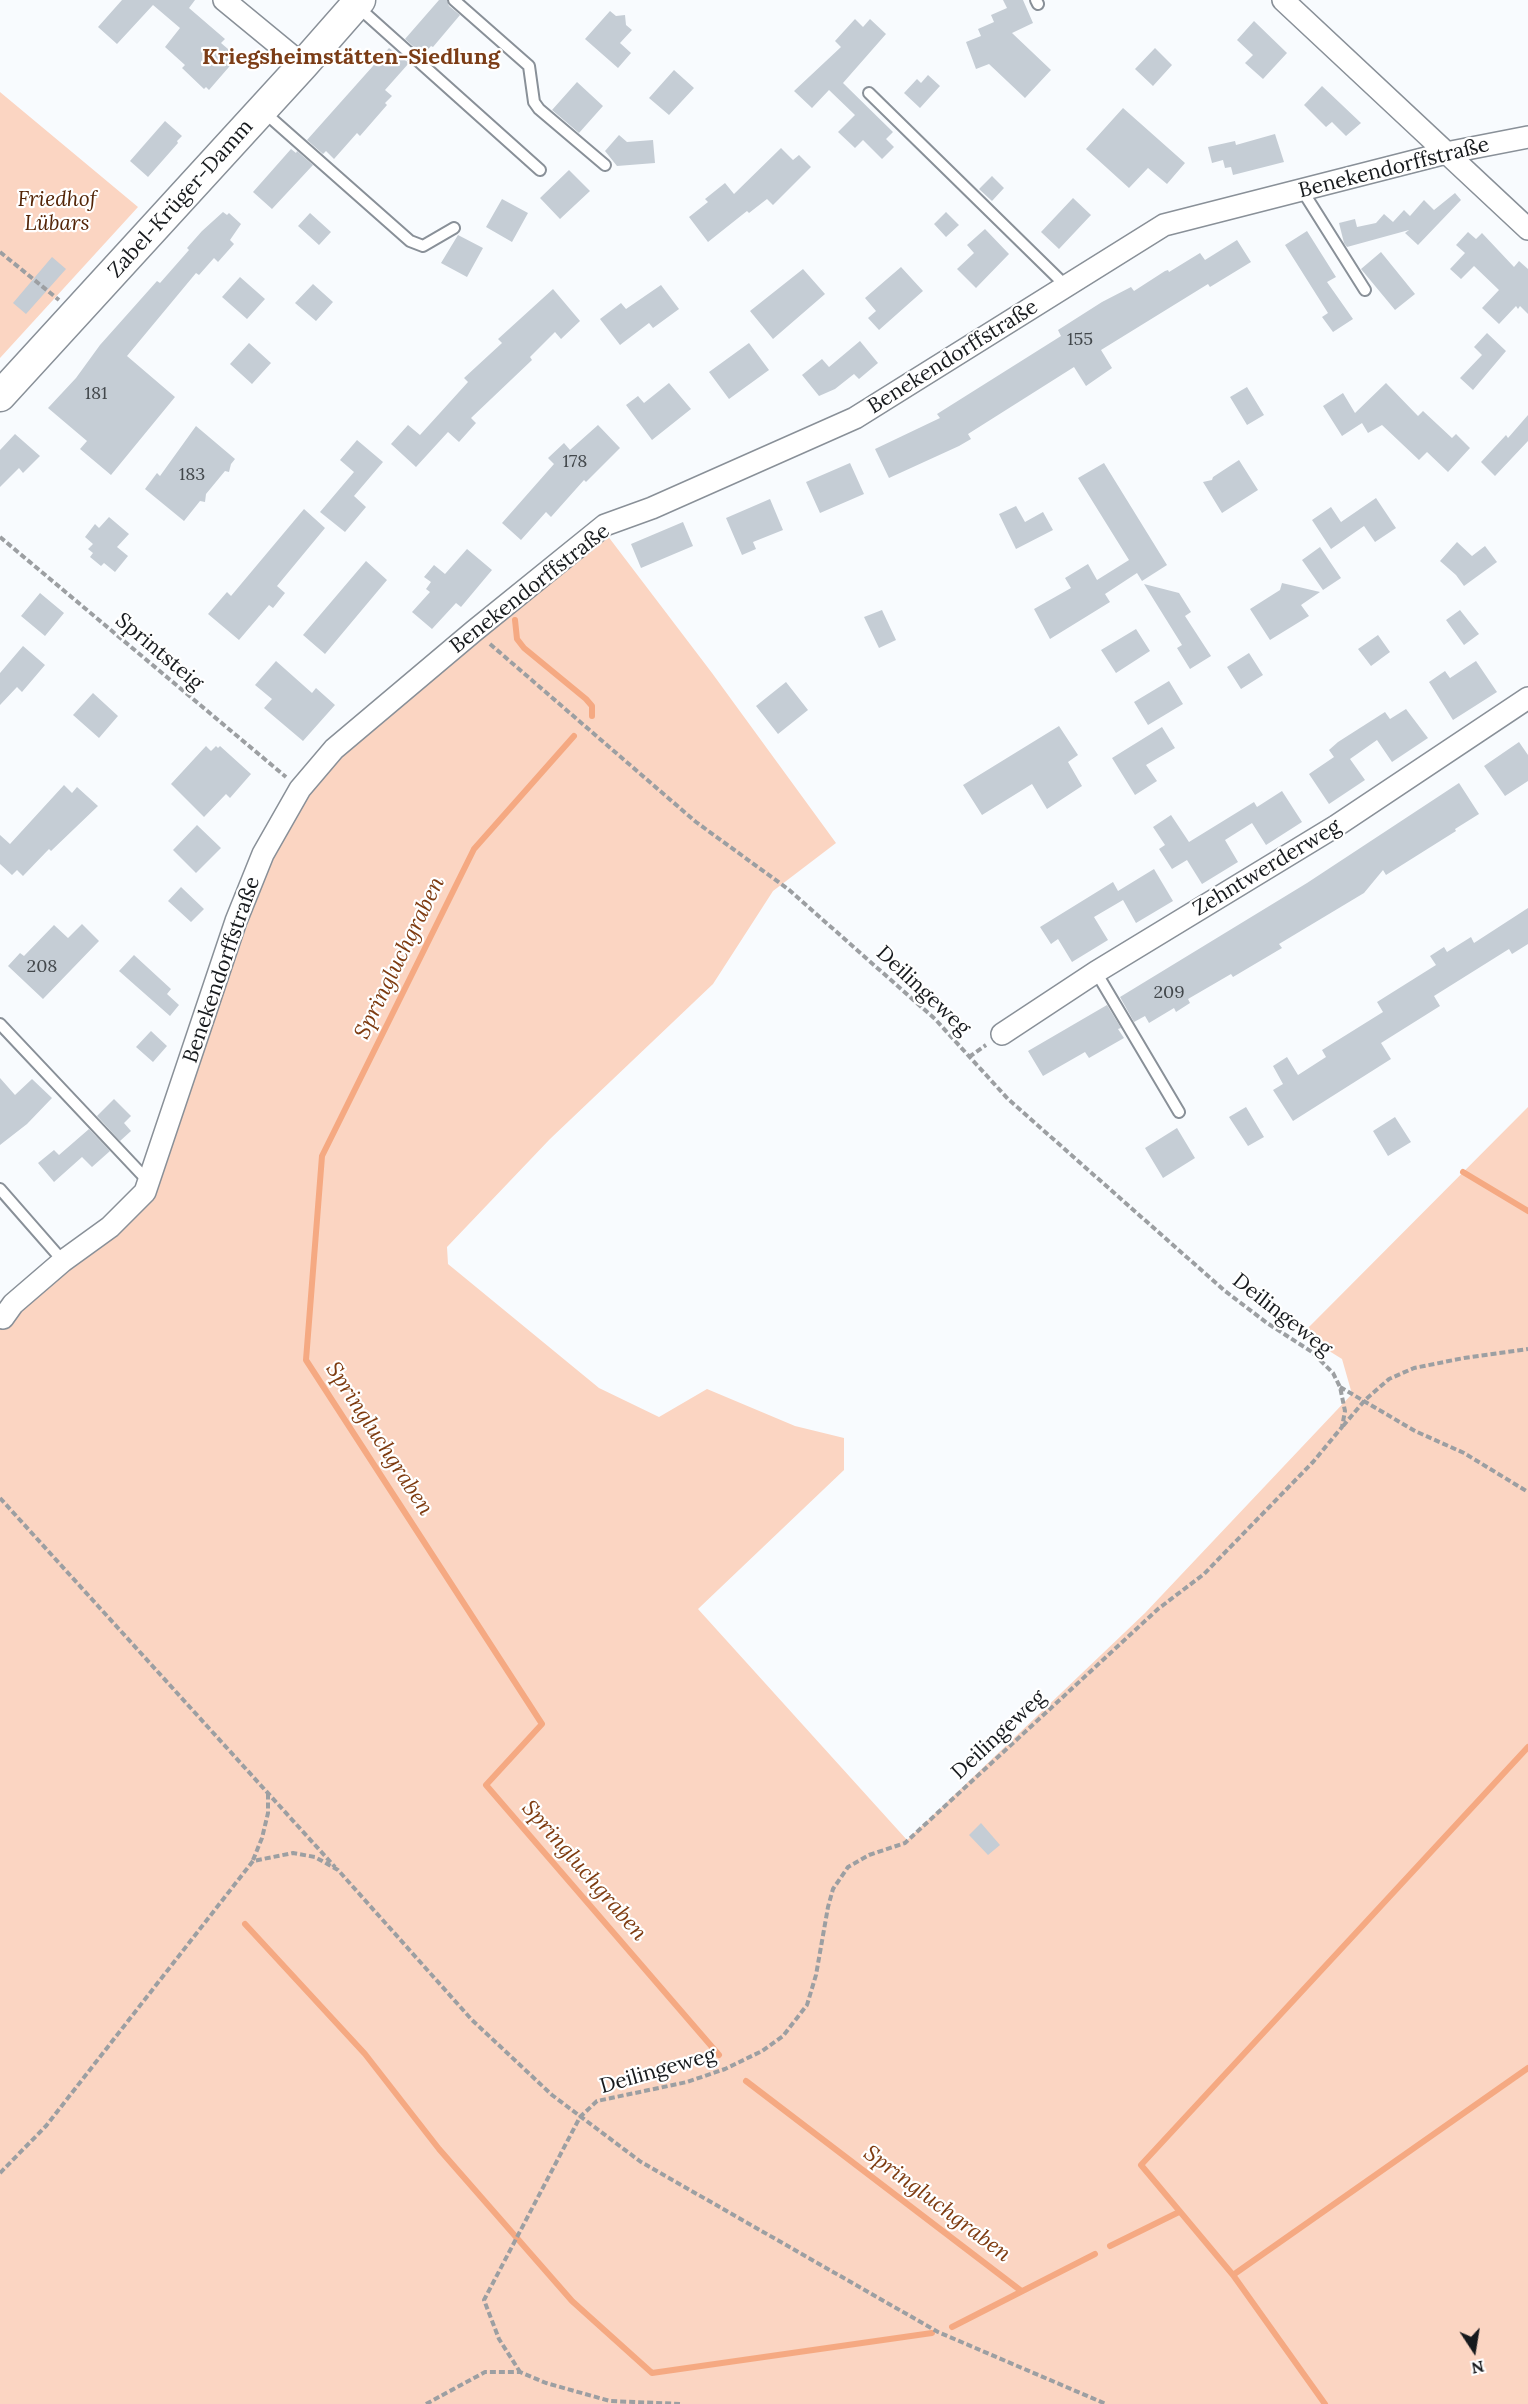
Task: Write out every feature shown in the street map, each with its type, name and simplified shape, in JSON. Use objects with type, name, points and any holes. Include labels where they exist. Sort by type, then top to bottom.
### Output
[{"type":"street","points":[[224,0],[303,65]]},
{"type":"street","points":[[1283,0],[1528,229]]},
{"type":"street","name":"Zabel-Krüger-Damm","points":[[0,396],[358,2]]},
{"type":"street","name":"Benekendorffstraße","points":[[3,1317],[13,1304],[63,1261],[123,1215],[145,1192],[236,921],[263,854],[300,789],[334,749],[605,525],[652,508],[855,418],[1164,225],[1446,153],[1528,136]]},
{"type":"street","name":"Zehntwerderweg","points":[[1002,1034],[1096,972],[1336,826],[1528,698]]},
{"type":"lane","points":[[454,0],[529,66],[534,102],[538,109],[605,165]]},
{"type":"lane","points":[[358,2],[540,170]]},
{"type":"lane","points":[[869,93],[1066,286]]},
{"type":"lane","points":[[262,110],[410,241],[423,246],[454,228]]},
{"type":"lane","points":[[1302,190],[1365,290]]},
{"type":"lane","points":[[1096,972],[1179,1112]]},
{"type":"lane","points":[[0,1024],[149,1182]]},
{"type":"lane","points":[[0,1189],[63,1261]]},
{"type":"path","points":[[0,252],[75,314]]},
{"type":"path","name":"Sprintsteig","points":[[0,537],[300,789]]},
{"type":"path","name":"Deilingeweg","points":[[474,631],[696,822],[788,889],[935,1019],[1008,1099],[1225,1291],[1267,1323],[1312,1352],[1333,1373],[1340,1387],[1345,1411],[1342,1427],[1313,1462],[1203,1574],[1158,1609],[906,1843],[869,1855],[848,1867],[833,1889],[816,1975],[807,2005],[783,2036],[725,2069],[687,2082],[597,2102],[580,2117]]},
{"type":"path","points":[[1342,1427],[1365,1400],[1389,1378],[1414,1368],[1528,1348]]},
{"type":"path","points":[[1340,1387],[1415,1431],[1464,1453],[1528,1492]]},
{"type":"path","points":[[0,1498],[472,2020],[552,2095],[641,2162],[938,2332],[1106,2404]]},
{"type":"path","points":[[0,2173],[46,2126],[253,1861],[268,1813],[268,1793]]},
{"type":"path","points":[[253,1861],[292,1853],[315,1857],[338,1870]]},
{"type":"path","points":[[520,2372],[499,2339],[484,2300],[580,2117]]},
{"type":"path","points":[[426,2404],[485,2372],[520,2372],[546,2383],[610,2401],[680,2404]]},
{"type":"green space","name":"Friedhof Lübars","points":[[0,92],[138,207],[0,358]]},
{"type":"green space","points":[[607,535],[712,673],[836,843],[773,891],[713,984],[550,1139],[447,1247],[448,1264],[599,1388],[659,1417],[707,1389],[795,1426],[844,1438],[844,1470],[698,1609],[907,1840],[1145,1613],[1352,1394],[1342,1359],[1302,1334],[1528,1107],[1528,2404],[0,2404],[0,1303],[13,1318],[54,1277],[118,1229],[203,1049],[271,858],[303,796],[340,755]]},
{"type":"building","points":[[122,0],[195,0],[189,8],[225,39],[221,43],[235,55],[233,58],[235,60],[209,90],[206,87],[204,89],[182,68],[185,65],[165,47],[180,28],[153,5],[117,44],[98,27]]},
{"type":"building","points":[[439,0],[447,0],[449,6],[460,15],[433,47],[431,46],[423,55],[405,39]]},
{"type":"building","points":[[1003,0],[1023,0],[1033,23],[1012,33],[1051,70],[1025,98],[989,64],[976,69],[966,42],[981,36],[978,29],[994,22],[991,15],[1007,8]]},
{"type":"building","points":[[610,11],[616,16],[625,15],[626,25],[632,30],[620,43],[631,53],[618,68],[585,39]]},
{"type":"building","points":[[855,19],[863,27],[870,19],[886,34],[843,83],[893,132],[886,139],[894,147],[882,159],[863,140],[855,148],[838,132],[855,115],[829,90],[812,108],[794,91],[841,47],[835,41]]},
{"type":"building","points":[[1254,21],[1287,53],[1263,79],[1245,63],[1253,55],[1237,40]]},
{"type":"building","points":[[389,48],[409,63],[385,90],[392,96],[385,103],[387,105],[360,136],[357,133],[334,159],[326,151],[323,154],[307,140]]},
{"type":"building","points":[[1155,48],[1172,65],[1153,86],[1135,69]]},
{"type":"building","points":[[674,70],[694,88],[669,115],[649,98]]},
{"type":"building","points":[[928,75],[940,86],[920,108],[904,93],[917,79],[921,83]]},
{"type":"building","points":[[577,82],[603,106],[579,133],[552,110]]},
{"type":"building","points":[[1322,86],[1361,123],[1346,136],[1332,122],[1326,127],[1304,105]]},
{"type":"building","points":[[1123,108],[1185,163],[1167,184],[1148,168],[1129,188],[1086,149]]},
{"type":"building","points":[[165,121],[182,136],[148,177],[130,161]]},
{"type":"building","points":[[1275,134],[1284,162],[1233,175],[1231,167],[1225,168],[1223,160],[1212,163],[1208,147],[1235,141],[1236,145]]},
{"type":"building","points":[[619,135],[627,142],[653,140],[655,163],[617,166],[605,151]]},
{"type":"building","points":[[781,148],[793,160],[799,155],[811,167],[773,205],[767,199],[749,213],[747,211],[708,242],[689,217],[708,202],[705,199],[725,183],[734,194]]},
{"type":"building","points":[[291,149],[296,153],[297,151],[313,165],[272,209],[253,192]]},
{"type":"building","points":[[569,170],[590,191],[560,219],[540,198]]},
{"type":"building","points":[[992,176],[1004,188],[992,201],[979,189]]},
{"type":"building","points":[[1455,193],[1461,200],[1418,245],[1405,233],[1409,230],[1347,247],[1344,243],[1339,223],[1355,219],[1357,227],[1376,223],[1384,214],[1393,222],[1404,210],[1410,216],[1424,200],[1434,210]]},
{"type":"building","points":[[1073,198],[1091,215],[1059,249],[1041,232]]},
{"type":"building","points":[[502,199],[528,213],[512,242],[486,227]]},
{"type":"building","points":[[223,212],[227,215],[229,213],[241,224],[230,240],[234,244],[218,262],[214,258],[199,275],[196,273],[127,356],[175,397],[111,475],[80,449],[87,441],[48,408],[157,281],[160,283],[189,250],[187,248],[202,231]]},
{"type":"building","points":[[946,212],[959,225],[946,237],[934,224]]},
{"type":"building","points":[[310,213],[331,232],[319,245],[298,226]]},
{"type":"building","points":[[985,229],[1009,254],[976,288],[957,269],[974,253],[967,245]]},
{"type":"building","points":[[1307,231],[1336,277],[1327,282],[1353,319],[1333,332],[1322,317],[1328,313],[1285,245]]},
{"type":"building","points":[[1468,232],[1476,239],[1482,233],[1514,267],[1519,261],[1528,269],[1528,314],[1520,306],[1518,309],[1516,306],[1499,324],[1482,308],[1499,290],[1474,266],[1461,279],[1450,269],[1465,253],[1456,245]]},
{"type":"building","points":[[458,235],[483,248],[467,277],[441,263]]},
{"type":"building","points":[[1237,240],[1251,262],[1210,287],[1208,284],[1101,350],[1112,368],[1086,386],[1074,367],[968,434],[971,439],[889,478],[875,449],[940,418],[937,414],[1061,336],[1058,330],[1102,302],[1131,287],[1134,291],[1165,271],[1169,272],[1200,253],[1205,260]]},
{"type":"building","points":[[1381,252],[1415,294],[1395,310],[1361,269]]},
{"type":"building","points":[[52,257],[66,269],[26,314],[13,303]]},
{"type":"building","points":[[901,267],[923,291],[879,330],[868,318],[876,311],[865,298]]},
{"type":"building","points":[[803,269],[825,294],[773,339],[750,311]]},
{"type":"building","points":[[240,277],[265,299],[247,319],[222,297]]},
{"type":"building","points":[[313,284],[333,302],[316,321],[295,303]]},
{"type":"building","points":[[661,285],[679,309],[653,328],[649,323],[620,345],[600,319],[621,303],[626,309]]},
{"type":"building","points":[[553,289],[580,321],[561,339],[555,332],[530,357],[532,360],[471,418],[476,423],[459,442],[448,432],[416,467],[391,444],[408,425],[420,435],[468,382],[464,378],[502,343],[498,339]]},
{"type":"building","points":[[1487,333],[1506,351],[1473,390],[1460,378],[1482,355],[1474,347]]},
{"type":"building","points":[[860,341],[878,363],[859,379],[854,374],[835,389],[819,396],[802,375],[822,359],[829,367]]},
{"type":"building","points":[[249,343],[271,363],[252,384],[230,364]]},
{"type":"building","points":[[749,343],[769,370],[729,399],[709,372]]},
{"type":"building","points":[[669,383],[691,409],[652,440],[626,405],[638,396],[644,403]]},
{"type":"building","points":[[1386,383],[1418,416],[1423,411],[1452,438],[1456,434],[1470,448],[1448,472],[1427,452],[1419,460],[1382,425],[1368,433],[1362,423],[1342,436],[1323,406],[1343,393],[1355,413]]},
{"type":"building","points":[[1247,387],[1264,415],[1247,425],[1230,397]]},
{"type":"building","points":[[1528,415],[1528,441],[1495,476],[1481,462],[1506,435],[1508,438]]},
{"type":"building","points":[[598,425],[620,448],[586,482],[584,480],[551,517],[546,512],[521,540],[502,523],[554,464],[548,458],[564,443],[570,450]]},
{"type":"building","points":[[196,426],[235,459],[229,472],[225,471],[206,494],[205,502],[200,501],[184,521],[145,489],[157,473],[160,476]]},
{"type":"building","points":[[15,434],[40,456],[23,473],[19,468],[0,487],[0,450]]},
{"type":"building","points":[[357,440],[383,462],[354,496],[366,507],[345,532],[320,512],[354,472],[340,460]]},
{"type":"building","points":[[1239,460],[1258,490],[1222,513],[1203,482],[1212,480],[1213,477]]},
{"type":"building","points":[[850,463],[864,494],[820,513],[806,482]]},
{"type":"building","points":[[1104,463],[1167,565],[1142,581],[1137,573],[1105,594],[1110,602],[1050,639],[1034,609],[1071,588],[1065,578],[1088,564],[1097,580],[1129,560],[1078,478]]},
{"type":"building","points":[[1376,498],[1396,528],[1375,542],[1364,526],[1331,549],[1312,520],[1331,507],[1341,522]]},
{"type":"building","points":[[770,499],[783,530],[753,542],[756,549],[742,555],[726,518]]},
{"type":"building","points":[[1016,506],[1025,522],[1043,512],[1053,530],[1016,549],[999,514]]},
{"type":"building","points":[[304,509],[325,528],[277,586],[285,593],[273,608],[269,605],[239,640],[208,614],[227,592],[231,596]]},
{"type":"building","points":[[109,517],[129,534],[117,547],[128,556],[115,572],[104,563],[101,566],[90,557],[93,553],[88,549],[93,544],[85,537],[95,524],[99,528]]},
{"type":"building","points":[[683,522],[693,546],[641,568],[631,544]]},
{"type":"building","points":[[1457,542],[1472,556],[1485,546],[1497,562],[1464,586],[1456,575],[1440,561]]},
{"type":"building","points":[[1320,547],[1341,578],[1323,590],[1302,560]]},
{"type":"building","points":[[467,549],[492,570],[461,607],[456,603],[432,629],[412,612],[430,592],[426,589],[431,582],[424,577],[434,565],[445,574]]},
{"type":"building","points":[[366,561],[387,580],[325,654],[303,635]]},
{"type":"building","points":[[1282,583],[1320,592],[1301,605],[1309,616],[1270,640],[1250,609],[1280,590]]},
{"type":"building","points":[[1144,584],[1179,593],[1191,612],[1185,616],[1211,656],[1190,669],[1177,648],[1182,645]]},
{"type":"building","points":[[40,593],[64,613],[45,636],[21,616]]},
{"type":"building","points":[[882,610],[896,640],[879,648],[864,617]]},
{"type":"building","points":[[1460,610],[1479,634],[1464,645],[1446,620]]},
{"type":"building","points":[[1136,629],[1150,651],[1116,673],[1101,650]]},
{"type":"building","points":[[1378,635],[1390,652],[1371,666],[1358,649]]},
{"type":"building","points":[[23,646],[45,665],[22,692],[17,687],[0,705],[0,673]]},
{"type":"building","points":[[1249,653],[1263,675],[1241,689],[1227,667]]},
{"type":"building","points":[[276,661],[312,693],[316,688],[335,705],[303,741],[264,708],[272,699],[255,685]]},
{"type":"building","points":[[1476,661],[1497,692],[1453,720],[1429,682],[1445,671],[1450,678]]},
{"type":"building","points":[[1169,681],[1183,704],[1148,725],[1134,702]]},
{"type":"building","points":[[786,682],[808,710],[778,734],[756,706]]},
{"type":"building","points":[[93,693],[118,716],[99,738],[73,715]]},
{"type":"building","points":[[1406,709],[1428,738],[1392,762],[1377,740],[1350,759],[1365,780],[1329,804],[1309,774],[1334,757],[1329,750],[1338,742],[1385,712],[1390,719]]},
{"type":"building","points":[[1059,726],[1078,755],[1068,762],[1082,786],[1047,809],[1032,784],[982,815],[963,785]]},
{"type":"building","points":[[1162,727],[1175,748],[1146,765],[1157,781],[1135,795],[1112,758]]},
{"type":"building","points":[[1519,742],[1528,755],[1528,781],[1505,796],[1484,766]]},
{"type":"building","points":[[206,746],[211,751],[216,746],[218,748],[220,746],[251,774],[230,798],[226,794],[204,817],[171,784]]},
{"type":"building","points":[[1459,783],[1479,814],[1455,829],[1456,831],[1386,875],[1383,870],[1364,893],[1279,944],[1282,948],[1233,977],[1231,974],[1188,999],[1190,1003],[1176,1012],[1174,1008],[1149,1023],[1145,1016],[1134,1022],[1120,997],[1307,883]]},
{"type":"building","points":[[64,785],[72,793],[77,787],[98,806],[51,851],[49,849],[23,876],[17,870],[12,875],[0,864],[0,835],[10,844]]},
{"type":"building","points":[[1282,791],[1302,822],[1266,845],[1252,823],[1225,840],[1238,862],[1202,884],[1187,860],[1172,869],[1159,849],[1165,845],[1153,827],[1171,815],[1189,842],[1254,802],[1257,807]]},
{"type":"building","points":[[197,825],[221,848],[196,873],[173,850]]},
{"type":"building","points":[[1154,869],[1173,901],[1136,923],[1123,900],[1094,917],[1108,940],[1072,962],[1058,939],[1051,944],[1040,927],[1113,882],[1118,891]]},
{"type":"building","points":[[181,887],[204,909],[191,922],[168,901]]},
{"type":"building","points":[[1528,908],[1528,944],[1512,954],[1509,949],[1434,996],[1440,1006],[1381,1043],[1391,1059],[1293,1121],[1273,1090],[1283,1084],[1273,1066],[1287,1057],[1298,1075],[1326,1057],[1322,1050],[1383,1012],[1377,1002],[1436,965],[1430,956],[1444,947],[1447,952],[1471,937],[1474,943]]},
{"type":"building","points":[[82,924],[99,941],[43,999],[8,966],[20,953],[24,956],[54,925],[68,938]]},
{"type":"building","points":[[134,955],[171,989],[167,994],[179,1005],[170,1016],[119,971]]},
{"type":"building","points":[[1107,1005],[1121,1028],[1118,1029],[1124,1038],[1089,1058],[1085,1052],[1043,1076],[1028,1051]]},
{"type":"building","points":[[151,1031],[167,1046],[153,1062],[136,1047]]},
{"type":"building","points":[[0,1078],[15,1095],[32,1079],[52,1098],[27,1124],[0,1145]]},
{"type":"building","points":[[114,1099],[131,1116],[124,1123],[131,1131],[120,1141],[97,1116]]},
{"type":"building","points":[[1246,1107],[1264,1137],[1248,1146],[1229,1117]]},
{"type":"building","points":[[1395,1117],[1411,1142],[1388,1156],[1373,1131]]},
{"type":"building","points":[[1177,1128],[1195,1158],[1163,1178],[1145,1148]]},
{"type":"building","points":[[89,1129],[110,1151],[92,1167],[82,1157],[54,1182],[38,1163],[54,1150],[59,1155]]},
{"type":"building","points":[[981,1823],[1000,1845],[988,1855],[969,1835]]},
{"type":"waterway","name":"Springluchgraben","points":[[515,620],[517,639],[524,648],[586,699],[592,706],[592,716]]},
{"type":"waterway","name":"Springluchgraben","points":[[574,736],[474,849],[322,1156],[306,1360],[542,1724],[486,1785],[719,2055]]},
{"type":"waterway","points":[[1463,1172],[1528,1211]]},
{"type":"waterway","points":[[1325,2404],[1233,2275],[1141,2165],[1528,1747]]},
{"type":"waterway","points":[[245,1924],[365,2054],[439,2149],[572,2301],[652,2373],[932,2333]]},
{"type":"waterway","points":[[1233,2275],[1528,2068]]},
{"type":"waterway","name":"Springluchgraben","points":[[746,2081],[1020,2290]]},
{"type":"waterway","points":[[1110,2246],[1179,2212]]},
{"type":"waterway","name":"Springluchgraben","points":[[952,2327],[1095,2254]]},
{"type":"district","name":"Kriegsheimstätten-Siedlung","points":[[351,58]]}]
